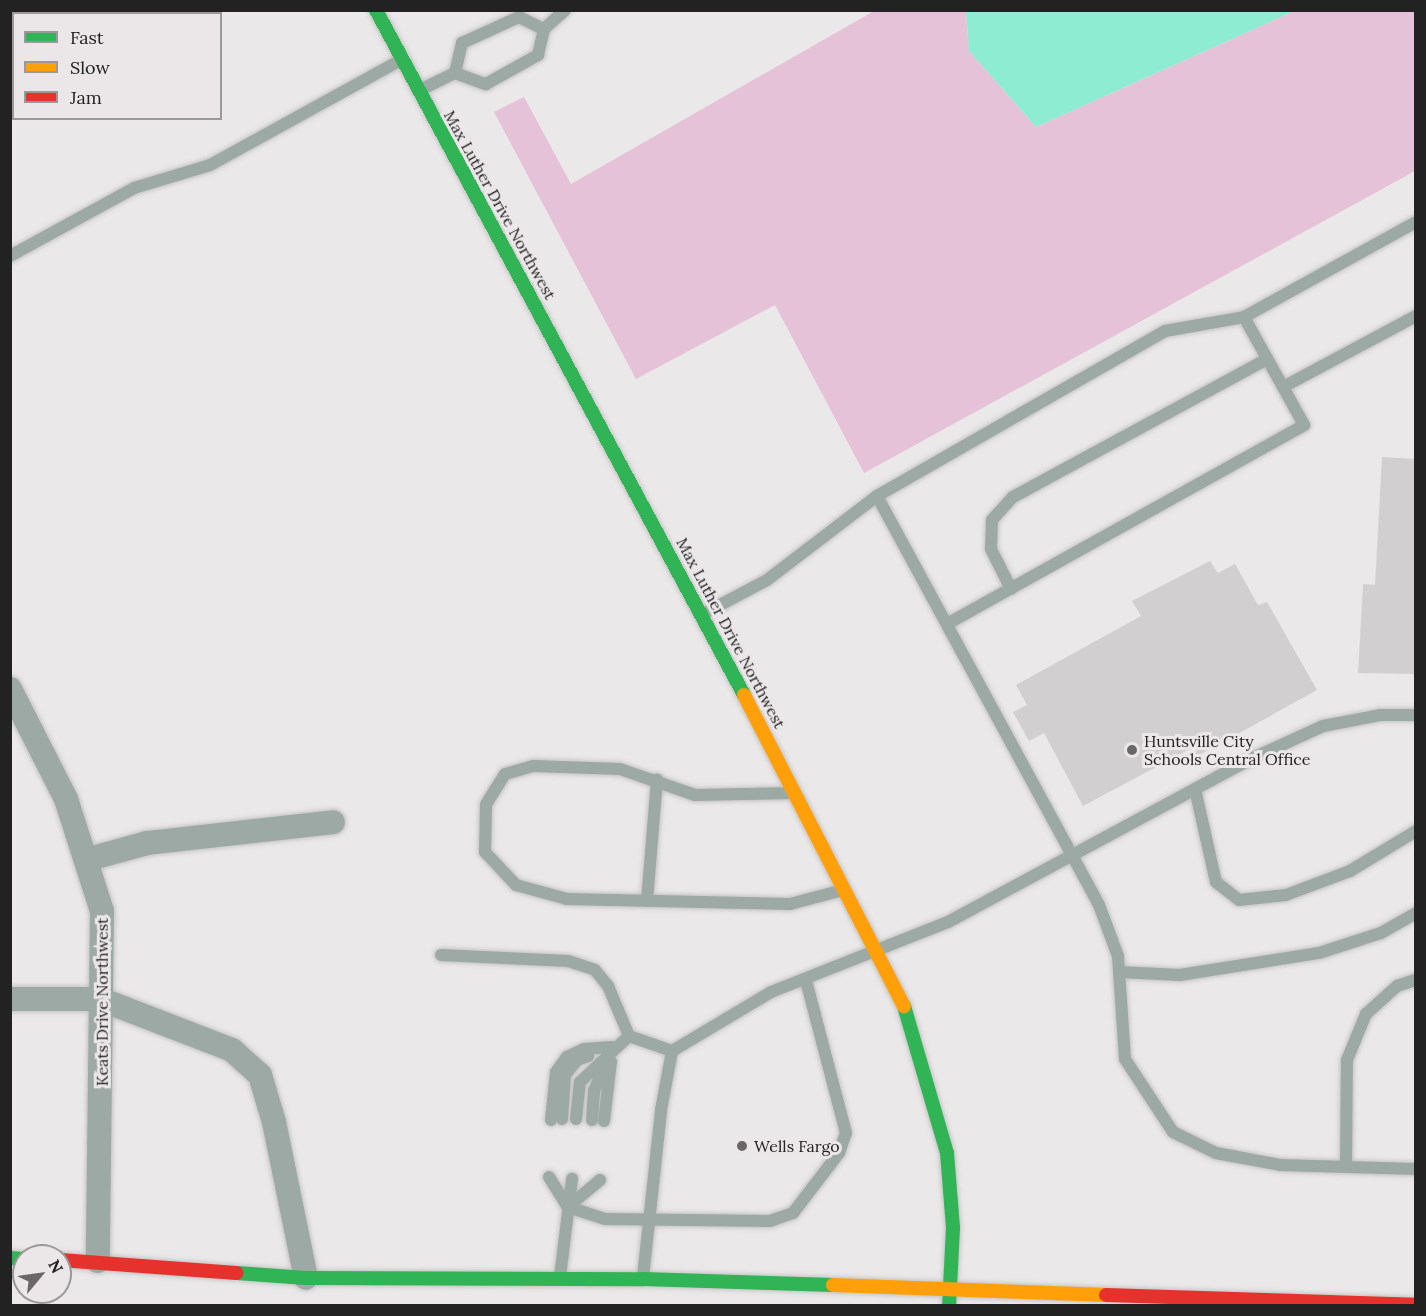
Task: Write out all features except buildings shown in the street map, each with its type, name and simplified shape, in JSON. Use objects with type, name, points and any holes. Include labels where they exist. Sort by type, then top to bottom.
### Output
[{"type":"main road","name":"Max Luther Drive Northwest","points":[[376,10],[702,615],[877,947],[906,1013],[940,1119],[953,1228],[949,1305]]},
{"type":"main road","points":[[72,1260],[306,1278],[643,1279],[950,1286],[1416,1305]]},
{"type":"main road","points":[[676,1280],[699,1299]]},
{"type":"main road","points":[[1182,1305],[1195,1297]]},
{"type":"street","name":"Keats Drive Northwest","points":[[10,689],[66,799],[89,859],[102,910],[100,999],[103,1140],[98,1261]]},
{"type":"street","points":[[89,859],[147,843],[333,822]]},
{"type":"street","points":[[10,999],[100,999],[232,1050],[260,1075],[274,1122],[306,1278]]},
{"type":"lane","points":[[419,91],[455,73],[486,84],[538,55],[544,29],[565,10]]},
{"type":"lane","points":[[455,73],[462,43],[519,17],[544,29]]},
{"type":"lane","points":[[10,256],[134,188],[210,165],[402,59]]},
{"type":"lane","points":[[702,615],[767,580],[876,496],[1165,331],[1244,317],[1416,222]]},
{"type":"lane","points":[[1283,387],[1416,316]]},
{"type":"lane","points":[[946,624],[1304,425],[1244,317]]},
{"type":"lane","points":[[1011,589],[991,549],[992,520],[1013,497],[1268,359]]},
{"type":"lane","points":[[876,496],[1099,905],[1118,956],[1125,1059],[1173,1132],[1216,1153],[1280,1165],[1416,1169]]},
{"type":"lane","points":[[672,1052],[771,992],[806,980],[877,947],[948,922],[1195,789],[1323,726],[1380,715],[1416,716]]},
{"type":"lane","points":[[797,794],[696,795],[657,779],[621,769],[533,766],[505,774],[486,805],[485,852],[516,885],[567,899],[790,904],[847,888]]},
{"type":"lane","points":[[647,901],[657,779]]},
{"type":"lane","points":[[1195,789],[1216,882],[1239,900],[1286,896],[1350,871],[1416,831]]},
{"type":"lane","points":[[1119,972],[1180,975],[1319,953],[1381,933],[1416,913]]},
{"type":"lane","points":[[441,955],[568,962],[595,970],[608,986],[629,1036],[672,1052]]},
{"type":"lane","points":[[568,1207],[605,1219],[770,1221],[793,1213],[839,1154],[846,1133],[806,980]]},
{"type":"lane","points":[[1346,1167],[1347,1060],[1366,1014],[1398,986],[1416,980]]},
{"type":"lane","points":[[557,1120],[565,1075],[577,1060],[612,1047],[629,1036]]},
{"type":"lane","points":[[576,1119],[580,1082],[612,1047]]},
{"type":"lane","points":[[598,1120],[594,1091],[612,1047]]},
{"type":"lane","points":[[643,1279],[672,1052]]},
{"type":"lane","points":[[560,1278],[568,1207],[560,1177],[568,1207]]},
{"type":"lane","points":[[568,1207],[594,1179]]},
{"type":"shaded area","points":[[966,10],[1294,11],[1036,127],[969,51]]},
{"type":"shaded area","points":[[874,11],[966,11],[969,51],[1036,127],[1294,11],[1415,11],[1415,171],[864,473],[775,305],[636,379],[494,112],[524,97],[571,184]]},
{"type":"traffic: fast","points":[[376,10],[744,695]]},
{"type":"traffic: fast","points":[[904,1006],[947,1153],[953,1228],[949,1306]]},
{"type":"traffic: fast","points":[[237,1273],[306,1278],[643,1279],[833,1285]]},
{"type":"traffic: slow","points":[[744,695],[904,1006]]},
{"type":"traffic: slow","points":[[833,1285],[1106,1295]]},
{"type":"traffic: jam","points":[[72,1261],[237,1273]]},
{"type":"traffic: jam","points":[[1106,1295],[1416,1305]]},
{"type":"place","name":"Huntsville City Schools Central Office","points":[[1132,750]]},
{"type":"place","name":"Wells Fargo","points":[[742,1146]]}]
